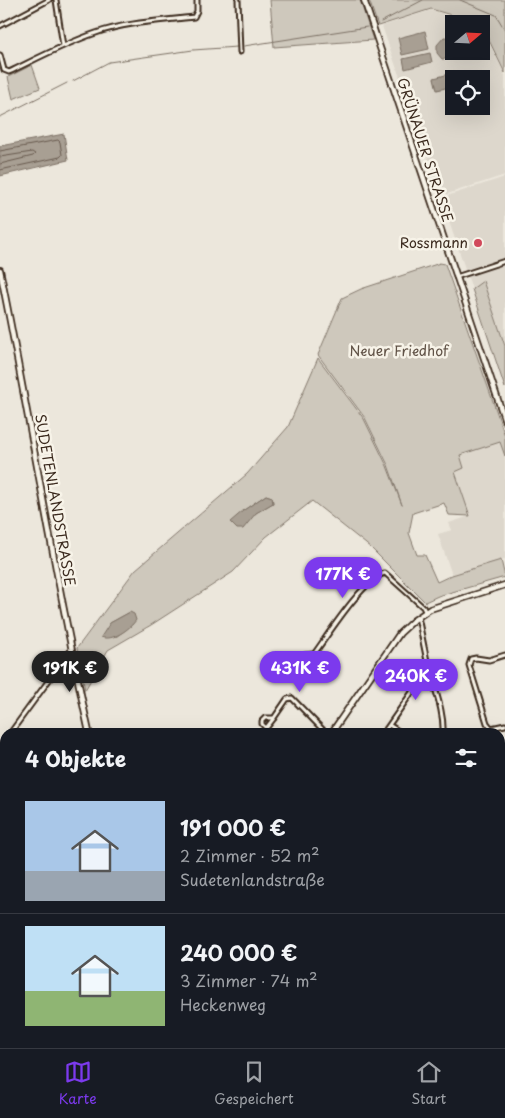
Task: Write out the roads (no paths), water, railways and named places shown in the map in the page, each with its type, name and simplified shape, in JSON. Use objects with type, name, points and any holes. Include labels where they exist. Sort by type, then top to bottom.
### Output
[{"type":"street","points":[[0,26],[49,0]]},
{"type":"street","points":[[56,0],[63,46]]},
{"type":"street","points":[[0,55],[4,70],[9,72],[97,32],[145,22],[194,17],[198,11],[197,0]]},
{"type":"street","points":[[238,0],[240,52]]},
{"type":"street","name":"GRÜNAUER STRASSE","points":[[364,0],[505,421]]},
{"type":"street","points":[[456,277],[505,261]]},
{"type":"street","name":"SUDETENLANDSTRASSE","points":[[0,270],[71,650],[88,728]]},
{"type":"street","points":[[314,654],[353,601],[369,583],[382,573],[385,572],[425,611]]},
{"type":"street","points":[[335,728],[400,634],[418,616],[425,611],[505,584]]},
{"type":"street","points":[[387,728],[426,672],[428,663],[418,616]]},
{"type":"street","points":[[14,728],[71,650]]},
{"type":"street","points":[[505,655],[489,660],[471,659],[469,665],[487,723],[490,728],[505,725]]},
{"type":"street","points":[[426,672],[432,674],[442,728]]},
{"type":"street","points":[[274,718],[287,699],[292,698],[321,728]]},
{"type":"street","points":[[389,725],[394,728]]},
{"type":"water","points":[[425,31],[429,49],[402,55],[398,38]]},
{"type":"water","points":[[445,37],[445,59],[442,59],[437,53],[437,45]]},
{"type":"water","points":[[430,53],[432,62],[405,69],[403,59]]},
{"type":"water","points":[[445,75],[445,88],[437,90],[434,78]]},
{"type":"water","points":[[64,134],[68,160],[0,176],[0,146]]},
{"type":"water","points":[[266,495],[272,497],[273,503],[256,513],[243,529],[237,529],[230,522],[244,510]]},
{"type":"water","points":[[130,612],[134,614],[136,620],[130,627],[110,638],[101,637],[110,623]]},
{"type":"waterway","points":[[381,22],[423,0]]},
{"type":"waterway","points":[[460,0],[496,15],[505,30]]},
{"type":"waterway","points":[[244,46],[367,27]]},
{"type":"waterway","points":[[73,81],[109,62],[193,50],[237,47]]},
{"type":"waterway","points":[[0,117],[67,83]]},
{"type":"place","name":"Rossmann","points":[[478,243]]},
{"type":"park label","name":"Neuer Friedhof","points":[[399,351]]}]
